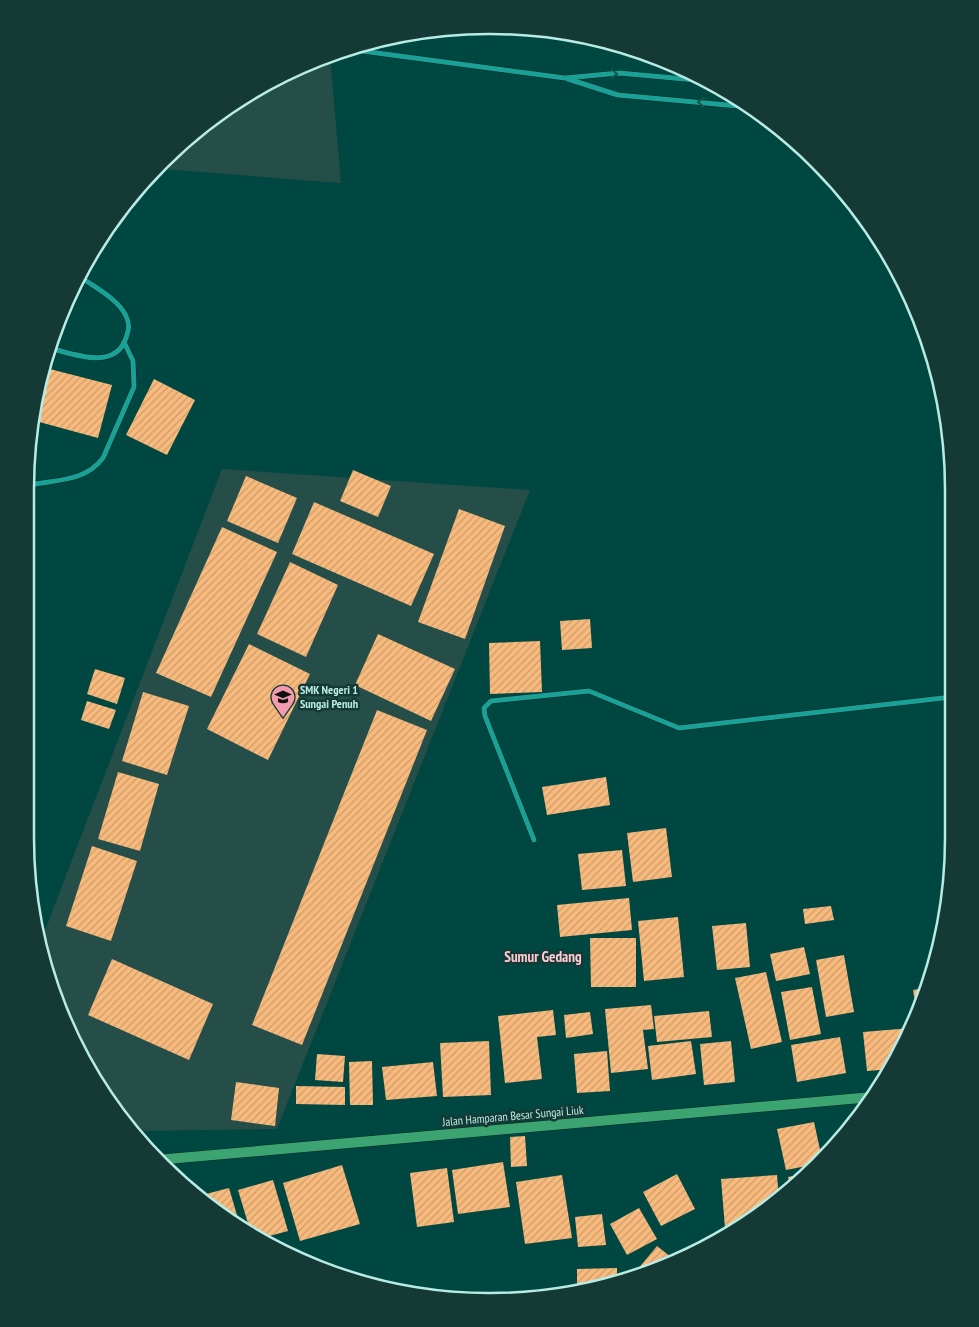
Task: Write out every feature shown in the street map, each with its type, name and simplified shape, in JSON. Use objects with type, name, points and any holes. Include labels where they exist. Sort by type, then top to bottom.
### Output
[{"type":"street","points":[[364,51],[565,78],[619,74],[688,79]]},
{"type":"street","points":[[565,78],[618,95],[734,106]]},
{"type":"street","points":[[56,349],[94,359],[112,354],[124,342],[130,327],[126,314],[114,302],[85,280]]},
{"type":"street","points":[[34,484],[86,474],[96,468],[103,458],[134,387],[134,361],[124,342]]},
{"type":"street","points":[[534,840],[485,716],[484,708],[491,702],[589,692],[679,728],[945,698]]},
{"type":"street","name":"Jalan Hamparan Besar Sungai Liuk","points":[[166,1159],[863,1098]]},
{"type":"shaded area","points":[[331,62],[341,183],[165,169],[212,128],[236,111],[288,81]]},
{"type":"shaded area","name":"SMK Negeri 1 Sungai Penuh","points":[[222,469],[530,490],[277,1129],[141,1131],[111,1091],[81,1039],[68,1012],[58,984],[44,932]]},
{"type":"building","points":[[50,369],[112,385],[98,438],[39,422]]},
{"type":"building","points":[[154,379],[195,400],[167,455],[126,435]]},
{"type":"building","points":[[353,470],[391,486],[378,517],[340,501]]},
{"type":"building","points":[[246,476],[297,498],[278,543],[227,521]]},
{"type":"building","points":[[314,502],[434,554],[411,606],[292,554]]},
{"type":"building","points":[[459,509],[505,526],[465,639],[418,622]]},
{"type":"building","points":[[222,527],[277,552],[211,697],[156,673]]},
{"type":"building","points":[[290,562],[338,585],[306,657],[257,634]]},
{"type":"building","points":[[590,619],[592,648],[562,650],[560,621]]},
{"type":"building","points":[[378,634],[455,669],[431,721],[355,685]]},
{"type":"building","points":[[540,641],[542,692],[490,694],[489,643]]},
{"type":"building","points":[[249,644],[310,674],[268,760],[207,729]]},
{"type":"building","points":[[95,669],[125,678],[117,704],[87,694]]},
{"type":"building","points":[[143,692],[189,706],[167,775],[122,761]]},
{"type":"building","points":[[87,701],[116,710],[109,729],[81,720]]},
{"type":"building","points":[[377,710],[427,730],[302,1045],[252,1025]]},
{"type":"building","points":[[118,772],[159,784],[140,851],[98,839]]},
{"type":"building","points":[[606,777],[610,805],[547,815],[542,787]]},
{"type":"building","points":[[666,828],[672,877],[633,882],[627,833]]},
{"type":"building","points":[[92,846],[137,861],[111,941],[66,926]]},
{"type":"building","points":[[622,850],[626,886],[582,890],[578,854]]},
{"type":"building","points":[[629,898],[632,930],[560,937],[557,905]]},
{"type":"building","points":[[831,906],[834,920],[805,924],[803,909]]},
{"type":"building","points":[[678,917],[684,977],[644,981],[638,921]]},
{"type":"building","points":[[746,923],[750,967],[717,970],[712,926]]},
{"type":"building","points":[[590,938],[636,938],[636,987],[591,987]]},
{"type":"building","points":[[804,947],[810,974],[776,981],[770,954]]},
{"type":"building","points":[[844,955],[854,1012],[826,1017],[816,960]]},
{"type":"building","points":[[112,959],[213,1004],[189,1060],[88,1015]]},
{"type":"building","points":[[766,972],[782,1042],[751,1049],[735,978]]},
{"type":"building","points":[[812,987],[821,1034],[790,1040],[781,992]]},
{"type":"building","points":[[919,989],[915,1001],[913,990]]},
{"type":"building","points":[[651,1005],[654,1029],[643,1030],[648,1069],[611,1073],[605,1009]]},
{"type":"building","points":[[553,1010],[556,1035],[537,1037],[542,1079],[505,1083],[498,1016]]},
{"type":"building","points":[[709,1011],[712,1037],[657,1042],[654,1016]]},
{"type":"building","points":[[590,1012],[593,1034],[566,1038],[564,1015]]},
{"type":"building","points":[[903,1029],[881,1070],[867,1071],[863,1032]]},
{"type":"building","points":[[840,1037],[846,1073],[797,1082],[791,1045]]},
{"type":"building","points":[[489,1041],[491,1095],[443,1097],[440,1043]]},
{"type":"building","points":[[691,1041],[696,1074],[652,1080],[648,1046]]},
{"type":"building","points":[[731,1041],[735,1082],[704,1085],[700,1044]]},
{"type":"building","points":[[607,1051],[610,1091],[577,1093],[574,1054]]},
{"type":"building","points":[[317,1054],[345,1056],[343,1082],[315,1080]]},
{"type":"building","points":[[372,1061],[373,1105],[350,1105],[349,1062]]},
{"type":"building","points":[[433,1062],[437,1096],[386,1100],[382,1067]]},
{"type":"building","points":[[236,1082],[279,1088],[275,1126],[231,1120]]},
{"type":"building","points":[[296,1086],[345,1087],[345,1105],[296,1104]]},
{"type":"building","points":[[814,1122],[820,1151],[805,1166],[786,1170],[777,1129]]},
{"type":"building","points":[[525,1136],[527,1166],[511,1167],[510,1137]]},
{"type":"building","points":[[503,1162],[510,1207],[458,1214],[452,1170]]},
{"type":"building","points":[[342,1165],[360,1224],[300,1241],[283,1183]]},
{"type":"building","points":[[447,1168],[454,1222],[417,1227],[410,1173]]},
{"type":"building","points":[[677,1174],[695,1209],[661,1226],[643,1192]]},
{"type":"building","points":[[562,1175],[572,1238],[525,1244],[516,1182]]},
{"type":"building","points":[[777,1175],[778,1190],[725,1227],[721,1179]]},
{"type":"building","points":[[273,1180],[288,1231],[269,1236],[248,1223],[238,1190]]},
{"type":"building","points":[[229,1188],[238,1217],[212,1199],[206,1194]]},
{"type":"building","points":[[639,1208],[657,1239],[627,1255],[610,1224]]},
{"type":"building","points":[[602,1214],[606,1245],[578,1247],[575,1217]]},
{"type":"building","points":[[657,1246],[670,1256],[664,1259],[639,1268]]},
{"type":"building","points":[[617,1268],[617,1275],[577,1284],[577,1269]]},
{"type":"place","name":"SMK Negeri 1 Sungai Penuh","points":[[283,718]]},
{"type":"district","name":"Sumur Gedang","points":[[543,957]]}]
